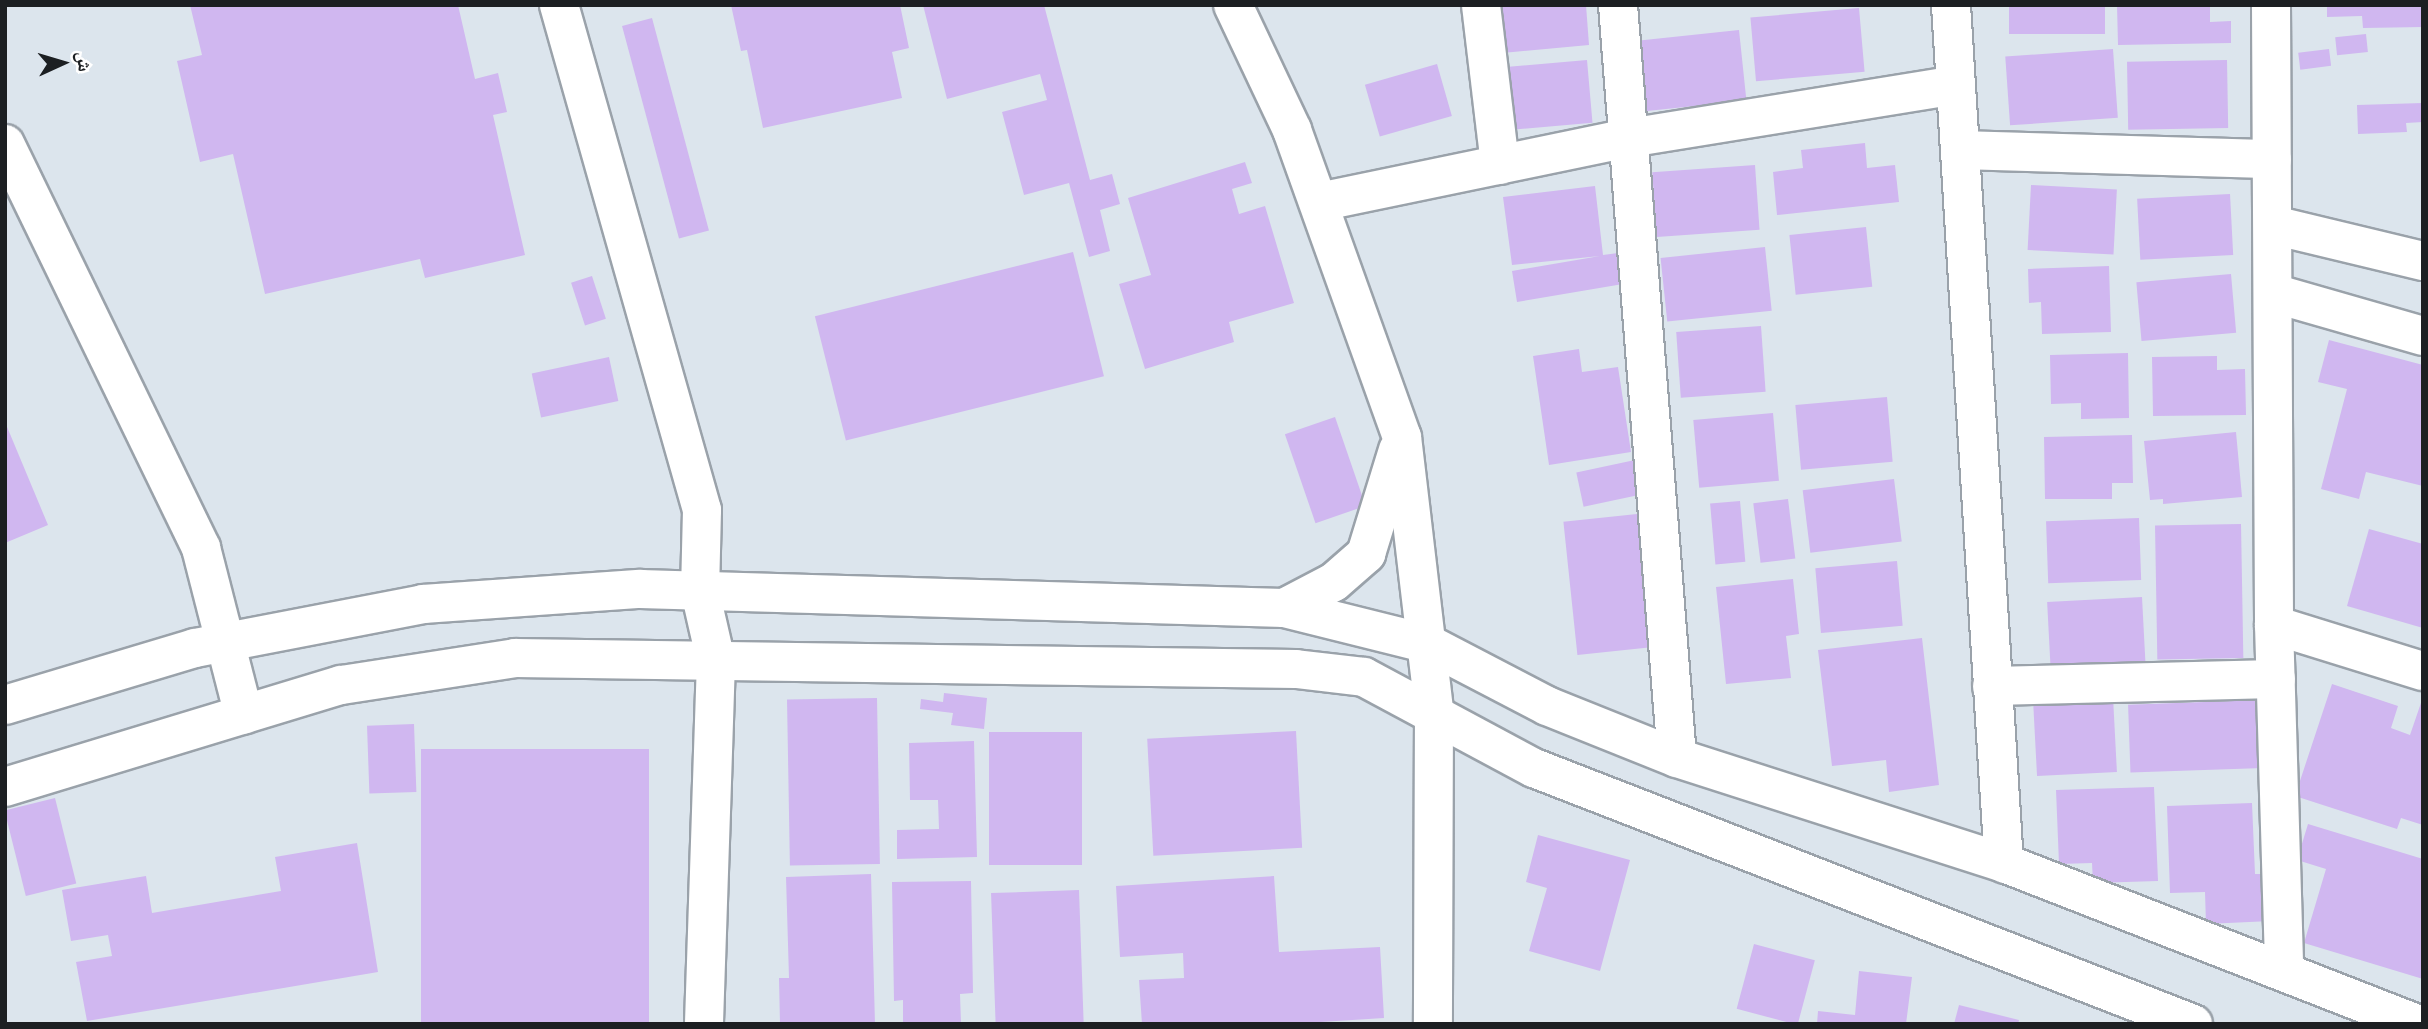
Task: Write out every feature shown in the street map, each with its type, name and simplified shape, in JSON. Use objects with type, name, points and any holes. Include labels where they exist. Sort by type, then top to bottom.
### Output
[{"type":"street","points":[[559,5],[702,510],[700,591],[716,661],[704,1024]]},
{"type":"street","points":[[1233,5],[1292,130],[1402,437],[1429,644],[1434,711],[1433,1024]]},
{"type":"street","points":[[1481,5],[1500,164]]},
{"type":"street","points":[[1618,5],[1677,758]]},
{"type":"street","points":[[1951,5],[2004,863]]},
{"type":"street","points":[[2271,5],[2274,625],[2284,972]]},
{"type":"street","points":[[1319,202],[1629,138],[1955,85]]},
{"type":"street","points":[[5,144],[201,548],[223,643],[244,715]]},
{"type":"street","points":[[1962,150],[2272,159]]},
{"type":"street","points":[[2273,225],[2423,261]]},
{"type":"street","points":[[2273,293],[2423,336]]},
{"type":"street","points":[[1284,608],[1334,582],[1366,554],[1402,437]]},
{"type":"street","points":[[5,705],[223,643],[423,604],[640,589],[1284,608],[1429,644],[1547,706],[1677,758],[2004,863],[2417,1024]]},
{"type":"street","points":[[2274,625],[2423,671]]},
{"type":"street","points":[[5,787],[341,685],[515,658],[1296,669],[1364,677],[1434,711],[1534,768],[2193,1024]]},
{"type":"street","points":[[1992,686],[2276,680]]},
{"type":"building","points":[[190,5],[458,5],[475,79],[498,73],[507,112],[493,115],[525,255],[425,278],[420,259],[265,294],[233,154],[200,162],[177,61],[202,55]]},
{"type":"building","points":[[731,5],[900,5],[909,48],[892,52],[902,98],[763,128],[747,50],[741,51]]},
{"type":"building","points":[[923,5],[1044,5],[1090,180],[1112,174],[1120,204],[1100,210],[1110,251],[1089,257],[1069,183],[1024,195],[1002,112],[1047,100],[1040,74],[947,99]]},
{"type":"building","points":[[1488,5],[1586,5],[1589,45],[1492,54]]},
{"type":"building","points":[[2009,5],[2105,5],[2105,34],[2009,34]]},
{"type":"building","points":[[2117,5],[2210,5],[2210,22],[2231,21],[2231,43],[2118,45]]},
{"type":"building","points":[[2327,5],[2423,5],[2423,27],[2363,28],[2362,16],[2327,17]]},
{"type":"building","points":[[1859,8],[1865,72],[1756,81],[1750,17]]},
{"type":"building","points":[[652,18],[709,231],[679,239],[622,26]]},
{"type":"building","points":[[1739,30],[1746,101],[1640,112],[1633,41]]},
{"type":"building","points":[[2366,34],[2368,52],[2337,55],[2335,37]]},
{"type":"building","points":[[2113,49],[2118,118],[2010,125],[2005,57]]},
{"type":"building","points":[[2329,49],[2331,66],[2300,70],[2298,53]]},
{"type":"building","points":[[1587,60],[1592,123],[1506,130],[1500,68]]},
{"type":"building","points":[[2227,60],[2228,128],[2128,130],[2127,62]]},
{"type":"building","points":[[1437,64],[1452,116],[1380,137],[1365,85]]},
{"type":"building","points":[[2423,103],[2423,122],[2406,123],[2407,132],[2358,134],[2357,105]]},
{"type":"building","points":[[1865,143],[1867,168],[1895,165],[1899,202],[1777,215],[1773,172],[1803,168],[1801,150]]},
{"type":"building","points":[[1245,162],[1252,183],[1232,189],[1239,214],[1265,206],[1294,303],[1229,322],[1234,342],[1145,369],[1119,284],[1151,275],[1128,198]]},
{"type":"building","points":[[1755,165],[1760,230],[1657,237],[1652,172]]},
{"type":"building","points":[[2031,185],[2117,190],[2113,254],[2028,250]]},
{"type":"building","points":[[1595,186],[1603,255],[1618,253],[1623,284],[1517,302],[1512,271],[1600,256],[1512,265],[1503,197]]},
{"type":"building","points":[[2230,194],[2233,255],[2140,260],[2137,199]]},
{"type":"building","points":[[1866,227],[1872,287],[1796,295],[1789,235]]},
{"type":"building","points":[[1765,247],[1772,311],[1667,322],[1661,258]]},
{"type":"building","points":[[1073,252],[1104,376],[846,441],[815,316]]},
{"type":"building","points":[[2109,266],[2111,332],[2042,334],[2041,302],[2029,303],[2028,269]]},
{"type":"building","points":[[2231,274],[2236,333],[2142,341],[2136,282]]},
{"type":"building","points":[[592,276],[606,319],[585,326],[571,283]]},
{"type":"building","points":[[1761,326],[1766,392],[1681,398],[1676,332]]},
{"type":"building","points":[[2329,340],[2423,365],[2423,486],[2366,472],[2359,499],[2321,489],[2347,389],[2318,382]]},
{"type":"building","points":[[1579,349],[1582,372],[1618,367],[1631,452],[1549,465],[1533,356]]},
{"type":"building","points":[[2128,353],[2129,418],[2081,419],[2081,403],[2051,404],[2050,355]]},
{"type":"building","points":[[2217,356],[2217,370],[2245,369],[2246,415],[2153,416],[2152,357]]},
{"type":"building","points":[[609,357],[618,401],[541,417],[532,373]]},
{"type":"building","points":[[1887,397],[1893,462],[1801,470],[1795,405]]},
{"type":"building","points":[[1773,413],[1779,481],[1699,488],[1693,420]]},
{"type":"building","points":[[1335,417],[1366,506],[1315,523],[1285,434]]},
{"type":"building","points":[[5,422],[48,525],[5,543]]},
{"type":"building","points":[[2236,432],[2242,497],[2163,504],[2163,499],[2150,500],[2144,441]]},
{"type":"building","points":[[2132,435],[2133,483],[2112,483],[2112,499],[2045,499],[2044,437]]},
{"type":"building","points":[[1635,460],[1642,494],[1584,507],[1576,472]]},
{"type":"building","points":[[1894,479],[1902,542],[1810,553],[1803,490]]},
{"type":"building","points":[[1788,499],[1795,559],[1761,563],[1753,503]]},
{"type":"building","points":[[1740,501],[1745,562],[1715,564],[1710,504]]},
{"type":"building","points":[[1637,514],[1651,647],[1577,655],[1563,522]]},
{"type":"building","points":[[2139,518],[2141,580],[2048,583],[2046,521]]},
{"type":"building","points":[[2241,524],[2243,658],[2157,659],[2155,526]]},
{"type":"building","points":[[2369,529],[2423,544],[2423,628],[2347,606]]},
{"type":"building","points":[[1897,561],[1903,626],[1821,633],[1815,568]]},
{"type":"building","points":[[1793,579],[1799,634],[1786,636],[1791,678],[1726,684],[1716,587]]},
{"type":"building","points":[[2142,597],[2145,663],[2051,668],[2047,602]]},
{"type":"building","points":[[1922,638],[1939,785],[1889,792],[1886,760],[1832,766],[1818,650]]},
{"type":"building","points":[[2332,684],[2398,706],[2391,728],[2410,735],[2423,697],[2423,825],[2401,818],[2397,829],[2295,796]]},
{"type":"building","points":[[944,693],[987,698],[984,729],[951,725],[953,713],[920,709],[921,699],[943,702]]},
{"type":"building","points":[[2113,697],[2117,772],[2037,776],[2033,701]]},
{"type":"building","points":[[877,698],[880,864],[790,866],[787,700]]},
{"type":"building","points":[[2261,700],[2263,768],[2130,773],[2128,705]]},
{"type":"building","points":[[414,724],[416,792],[369,794],[367,726]]},
{"type":"building","points":[[1296,731],[1302,848],[1153,856],[1147,739]]},
{"type":"building","points":[[989,732],[1082,732],[1082,865],[989,865]]},
{"type":"building","points":[[974,741],[977,857],[897,859],[897,830],[939,829],[938,800],[910,800],[909,743]]},
{"type":"building","points":[[421,749],[649,749],[649,1024],[421,1024]]},
{"type":"building","points":[[2154,787],[2158,881],[2093,883],[2092,863],[2059,864],[2056,790]]},
{"type":"building","points":[[55,798],[76,883],[26,896],[5,810]]},
{"type":"building","points":[[2252,803],[2255,874],[2269,874],[2271,921],[2206,924],[2205,892],[2170,893],[2167,806]]},
{"type":"building","points":[[2308,824],[2423,859],[2423,979],[2304,943],[2326,869],[2297,860]]},
{"type":"building","points":[[1538,835],[1630,860],[1600,971],[1529,951],[1547,888],[1526,882]]},
{"type":"building","points":[[357,843],[378,972],[87,1021],[76,962],[112,956],[108,935],[71,941],[62,890],[146,876],[152,913],[281,891],[275,857]]},
{"type":"building","points":[[871,874],[875,1024],[780,1024],[779,978],[789,978],[786,877]]},
{"type":"building","points":[[1274,876],[1279,952],[1380,947],[1384,1018],[1289,1024],[1142,1024],[1139,980],[1184,978],[1183,953],[1120,957],[1116,886]]},
{"type":"building","points":[[971,881],[973,993],[960,994],[961,1024],[903,1024],[903,1000],[894,1001],[892,882]]},
{"type":"building","points":[[1079,890],[1084,1024],[996,1024],[991,893]]},
{"type":"building","points":[[1754,944],[1815,960],[1798,1024],[1737,1009]]},
{"type":"building","points":[[1859,971],[1912,977],[1906,1024],[1817,1024],[1818,1011],[1855,1015]]},
{"type":"building","points":[[1959,1005],[2019,1020],[2018,1024],[1954,1024]]}]
